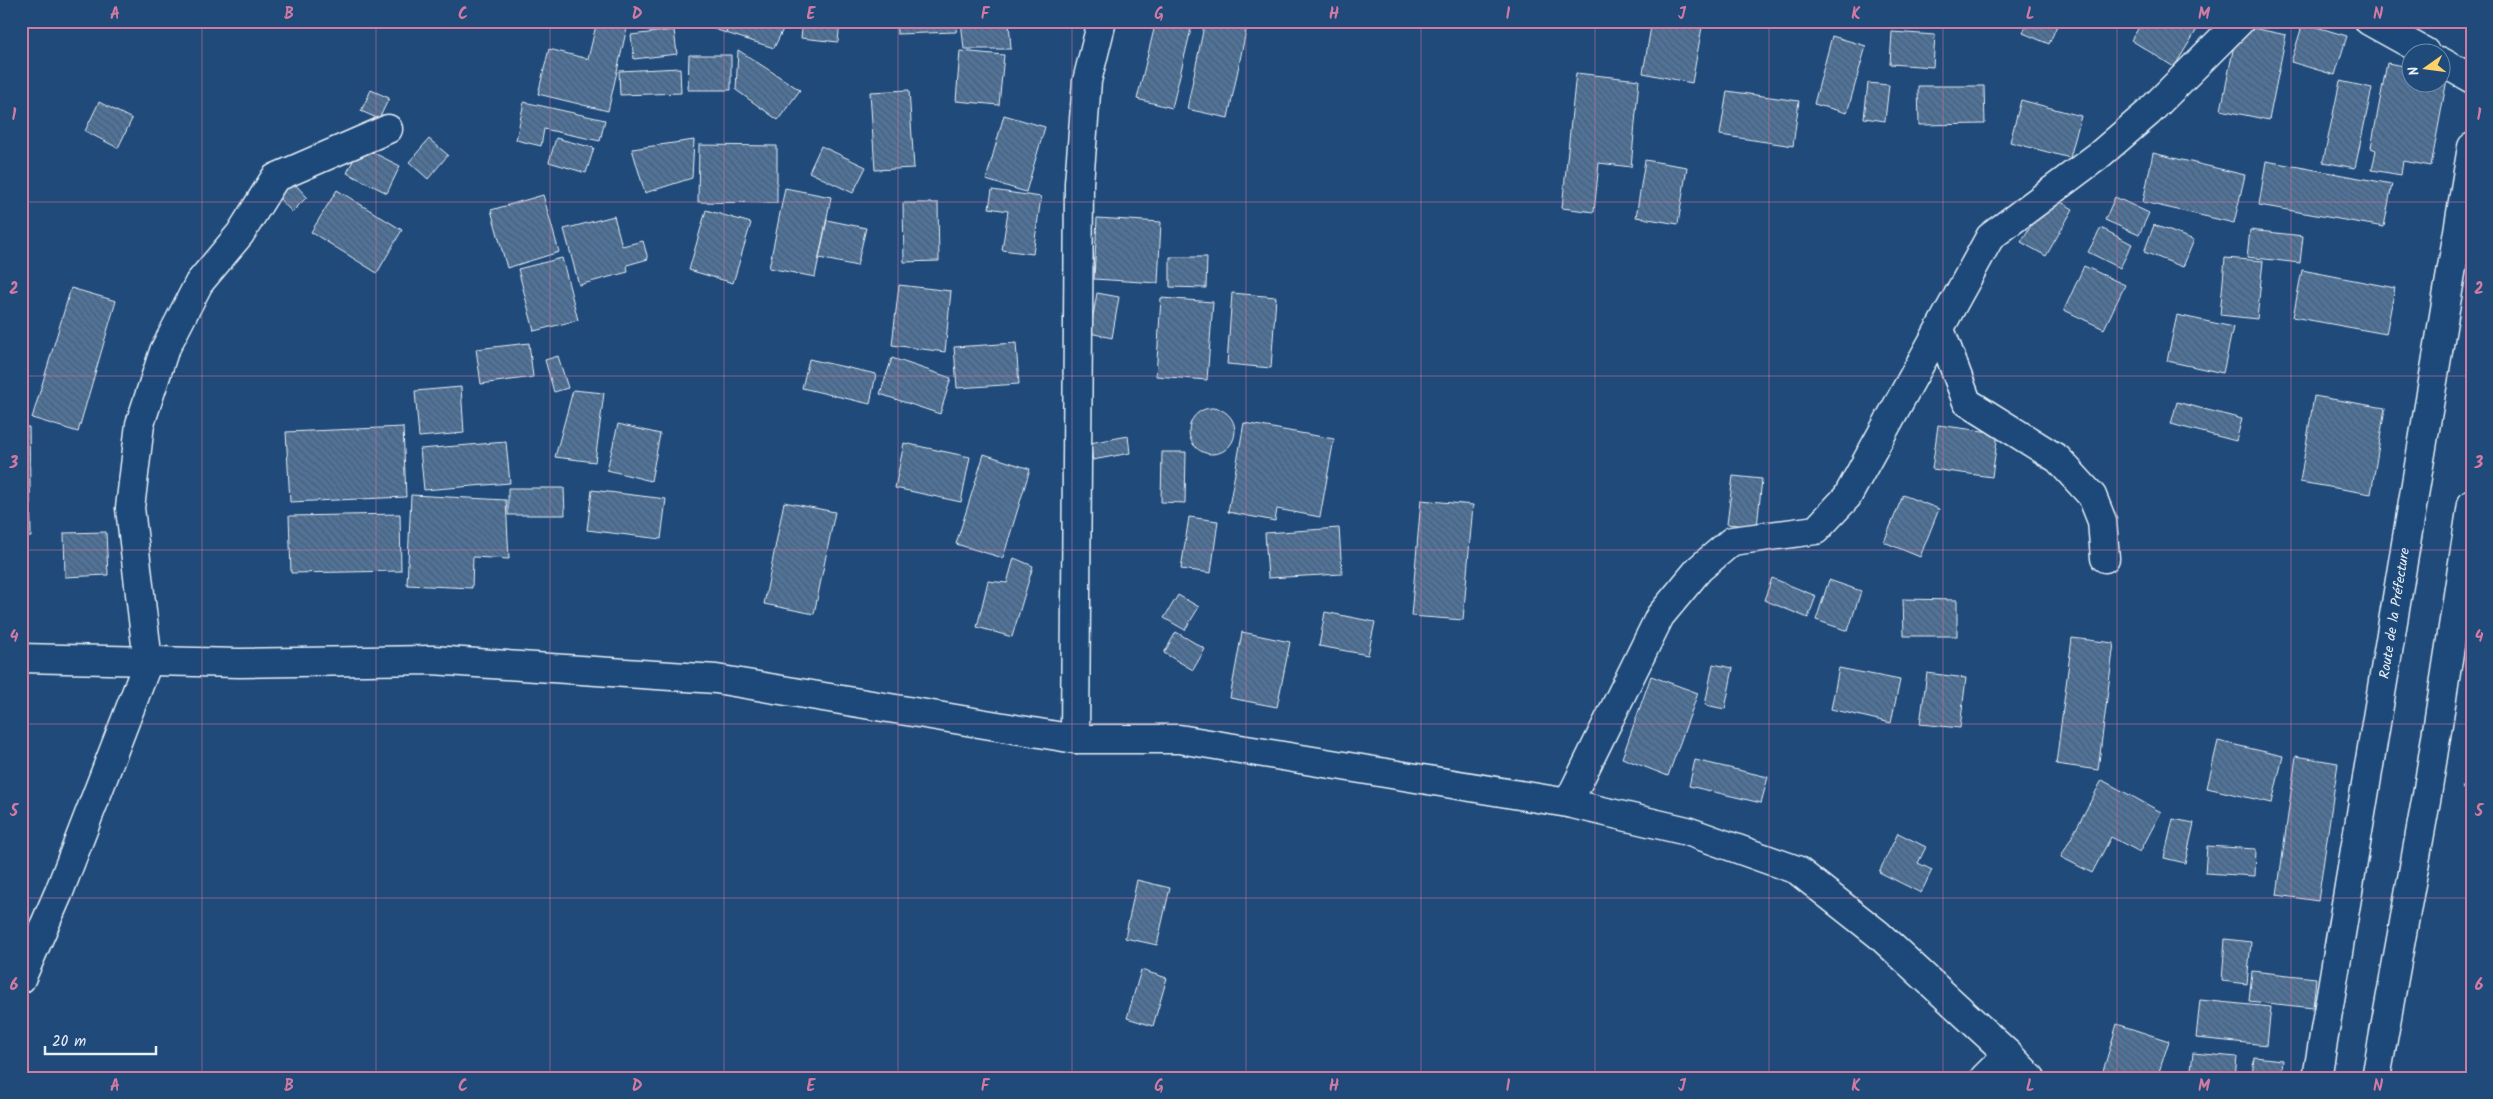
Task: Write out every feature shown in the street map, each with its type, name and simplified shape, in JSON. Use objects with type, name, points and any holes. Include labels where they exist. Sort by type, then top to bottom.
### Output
[{"type":"street","points":[[1075,739],[1079,182],[1087,81],[1102,21]]},
{"type":"street","points":[[1568,803],[1660,616],[1699,569],[1732,541],[1816,530],[1847,497],[1990,237],[2098,156],[2148,114],[2240,21]]},
{"type":"street","points":[[2370,21],[2407,42]]},
{"type":"street","points":[[2450,67],[2472,79]]},
{"type":"street","points":[[21,979],[59,892],[148,662],[130,508],[140,424],[164,351],[199,283],[240,234],[275,178],[388,129]]},
{"type":"street","name":"Route de la Préfecture","points":[[2317,1078],[2472,147]]},
{"type":"street","points":[[1940,329],[1967,402],[2058,459],[2092,496],[2102,521],[2105,558]]},
{"type":"street","points":[[2376,1078],[2427,795],[2472,504]]},
{"type":"street","points":[[21,658],[148,662],[432,660],[716,679],[1075,739],[1179,739],[1568,803],[1687,831],[1796,870],[1878,934],[2008,1054],[2031,1078]]},
{"type":"street","points":[[1984,1078],[2008,1054]]},
{"type":"building","points":[[597,21],[628,23],[608,111],[538,94],[549,49],[588,59]]},
{"type":"building","points":[[643,21],[682,21],[681,26]]},
{"type":"building","points":[[691,21],[730,21],[726,33]]},
{"type":"building","points":[[730,21],[778,21],[785,25],[774,48],[726,33]]},
{"type":"building","points":[[803,21],[840,21],[838,42],[801,38]]},
{"type":"building","points":[[896,21],[958,21],[956,32],[897,34]]},
{"type":"building","points":[[961,21],[1009,21],[1011,49],[964,49]]},
{"type":"building","points":[[1156,21],[1193,21],[1172,108],[1137,99]]},
{"type":"building","points":[[1205,21],[1248,21],[1228,118],[1187,109]]},
{"type":"building","points":[[1652,21],[1673,21],[1702,27],[1692,83],[1643,73]]},
{"type":"building","points":[[2028,21],[2059,21],[2049,44],[2023,33]]},
{"type":"building","points":[[2143,21],[2198,21],[2201,23],[2174,67],[2131,40]]},
{"type":"building","points":[[2303,23],[2347,36],[2335,75],[2291,62]]},
{"type":"building","points":[[2238,25],[2286,35],[2269,120],[2221,110]]},
{"type":"building","points":[[674,30],[677,54],[634,59],[631,35]]},
{"type":"building","points":[[1892,32],[1935,35],[1933,67],[1890,64]]},
{"type":"building","points":[[1832,36],[1866,46],[1847,113],[1814,104]]},
{"type":"building","points":[[738,50],[800,90],[778,120],[736,90]]},
{"type":"building","points":[[960,51],[1004,55],[999,105],[956,101]]},
{"type":"building","points":[[689,55],[731,55],[731,90],[688,90]]},
{"type":"building","points":[[2387,63],[2400,65],[2400,92],[2445,92],[2431,166],[2403,161],[2401,175],[2372,170],[2376,150],[2371,148]]},
{"type":"building","points":[[680,68],[681,93],[620,95],[619,71]]},
{"type":"building","points":[[1576,73],[1639,80],[1631,167],[1599,163],[1594,212],[1562,208]]},
{"type":"building","points":[[2340,81],[2372,88],[2355,168],[2323,162]]},
{"type":"building","points":[[1868,83],[1889,85],[1885,121],[1864,118]]},
{"type":"building","points":[[1918,86],[1984,86],[1985,124],[1919,125]]},
{"type":"building","points":[[371,90],[389,98],[379,119],[361,111]]},
{"type":"building","points":[[909,90],[914,168],[875,170],[870,92]]},
{"type":"building","points":[[1727,91],[1799,101],[1793,146],[1720,135]]},
{"type":"building","points":[[2021,100],[2081,116],[2070,158],[2010,142]]},
{"type":"building","points":[[99,102],[132,119],[118,148],[85,131]]},
{"type":"building","points":[[524,102],[605,120],[600,141],[544,129],[541,146],[516,140]]},
{"type":"building","points":[[1004,115],[1045,127],[1026,192],[986,180]]},
{"type":"building","points":[[556,138],[594,148],[586,173],[549,162]]},
{"type":"building","points":[[429,139],[448,155],[428,179],[409,162]]},
{"type":"building","points":[[694,140],[692,178],[645,193],[632,149]]},
{"type":"building","points":[[699,145],[777,146],[777,203],[698,202]]},
{"type":"building","points":[[360,146],[400,166],[387,193],[347,173]]},
{"type":"building","points":[[821,146],[866,167],[853,193],[809,172]]},
{"type":"building","points":[[2153,153],[2245,175],[2234,223],[2143,202]]},
{"type":"building","points":[[1645,160],[1687,167],[1678,224],[1636,217]]},
{"type":"building","points":[[2266,161],[2392,184],[2384,227],[2259,205]]},
{"type":"building","points":[[293,182],[307,197],[292,212],[278,197]]},
{"type":"building","points":[[785,188],[831,197],[815,277],[769,268]]},
{"type":"building","points":[[337,190],[402,230],[377,273],[311,232]]},
{"type":"building","points":[[992,190],[1041,197],[1033,254],[1002,250],[1008,211],[989,208]]},
{"type":"building","points":[[543,195],[559,252],[507,268],[491,210]]},
{"type":"building","points":[[2049,195],[2073,209],[2046,256],[2021,242]]},
{"type":"building","points":[[2115,197],[2149,213],[2139,235],[2105,220]]},
{"type":"building","points":[[903,203],[938,203],[939,261],[904,262]]},
{"type":"building","points":[[706,210],[751,223],[733,283],[689,270]]},
{"type":"building","points":[[614,216],[622,246],[643,241],[648,259],[627,265],[628,272],[579,285],[564,229]]},
{"type":"building","points":[[1097,218],[1161,222],[1158,283],[1094,279]]},
{"type":"building","points":[[827,220],[866,228],[857,266],[819,258]]},
{"type":"building","points":[[2154,225],[2194,240],[2183,267],[2144,252]]},
{"type":"building","points":[[2101,228],[2132,244],[2120,268],[2088,252]]},
{"type":"building","points":[[2250,230],[2303,236],[2300,263],[2247,257]]},
{"type":"building","points":[[1170,257],[1207,257],[1206,288],[1170,287]]},
{"type":"building","points":[[562,258],[578,320],[534,331],[518,269]]},
{"type":"building","points":[[2225,258],[2263,261],[2257,319],[2220,315]]},
{"type":"building","points":[[2084,266],[2125,285],[2104,329],[2064,310]]},
{"type":"building","points":[[2302,270],[2395,288],[2386,334],[2293,317]]},
{"type":"building","points":[[899,285],[951,291],[945,352],[892,345]]},
{"type":"building","points":[[71,288],[116,301],[78,432],[32,418]]},
{"type":"building","points":[[1097,293],[1119,297],[1112,338],[1090,333]]},
{"type":"building","points":[[1232,293],[1276,297],[1271,368],[1227,364]]},
{"type":"building","points":[[1161,298],[1213,302],[1207,380],[1156,376]]},
{"type":"building","points":[[2177,315],[2233,327],[2223,373],[2167,361]]},
{"type":"building","points":[[529,343],[533,377],[481,384],[476,349]]},
{"type":"building","points":[[1016,343],[1019,384],[957,388],[954,347]]},
{"type":"building","points":[[558,356],[568,388],[554,392],[545,360]]},
{"type":"building","points":[[892,358],[951,378],[940,414],[880,394]]},
{"type":"building","points":[[809,359],[876,374],[870,404],[802,388]]},
{"type":"building","points":[[461,387],[464,433],[419,437],[415,391]]},
{"type":"building","points":[[573,390],[604,393],[595,462],[555,457]]},
{"type":"building","points":[[2314,396],[2385,408],[2371,494],[2300,482]]},
{"type":"building","points":[[2177,402],[2242,419],[2236,441],[2171,424]]},
{"type":"building","points":[[1212,408],[1225,412],[1231,418],[1235,431],[1231,444],[1225,450],[1212,454],[1199,450],[1193,444],[1189,431],[1193,418],[1199,412]]},
{"type":"building","points":[[1244,423],[1334,439],[1320,517],[1277,509],[1275,521],[1228,512]]},
{"type":"building","points":[[618,424],[660,434],[651,481],[607,470]]},
{"type":"building","points":[[1938,425],[1998,433],[1992,477],[1932,469]]},
{"type":"building","points":[[21,427],[29,427],[31,537],[21,537]]},
{"type":"building","points":[[403,427],[406,497],[290,502],[286,432]]},
{"type":"building","points":[[1128,436],[1130,453],[1093,460],[1090,443]]},
{"type":"building","points":[[506,442],[510,483],[424,490],[420,449]]},
{"type":"building","points":[[904,443],[970,457],[961,502],[895,488]]},
{"type":"building","points":[[1162,452],[1186,452],[1185,503],[1161,502]]},
{"type":"building","points":[[984,454],[1030,469],[1003,558],[956,544]]},
{"type":"building","points":[[1733,476],[1762,479],[1757,527],[1727,524]]},
{"type":"building","points":[[508,488],[564,488],[565,515],[508,515]]},
{"type":"building","points":[[592,490],[666,499],[661,539],[587,530]]},
{"type":"building","points":[[411,495],[506,500],[509,559],[473,557],[472,588],[407,585]]},
{"type":"building","points":[[1903,495],[1939,509],[1920,557],[1884,542]]},
{"type":"building","points":[[1421,500],[1473,505],[1463,620],[1411,616]]},
{"type":"building","points":[[784,502],[835,512],[814,614],[764,604]]},
{"type":"building","points":[[400,514],[401,571],[291,573],[289,516]]},
{"type":"building","points":[[1189,517],[1218,521],[1211,573],[1181,569]]},
{"type":"building","points":[[1339,528],[1342,574],[1268,578],[1265,533]]},
{"type":"building","points":[[106,532],[108,575],[65,577],[64,533]]},
{"type":"building","points":[[1014,558],[1033,566],[1012,637],[977,627],[988,581],[1007,583]]},
{"type":"building","points":[[1772,578],[1816,596],[1808,618],[1764,600]]},
{"type":"building","points":[[1829,580],[1861,591],[1848,631],[1816,620]]},
{"type":"building","points":[[1178,595],[1199,607],[1185,630],[1164,618]]},
{"type":"building","points":[[1903,599],[1957,600],[1957,636],[1904,636]]},
{"type":"building","points":[[1325,612],[1375,622],[1368,655],[1319,646]]},
{"type":"building","points":[[1176,632],[1205,649],[1193,670],[1164,653]]},
{"type":"building","points":[[1242,632],[1290,642],[1277,707],[1230,698]]},
{"type":"building","points":[[2072,638],[2114,643],[2098,770],[2056,764]]},
{"type":"building","points":[[1713,664],[1733,668],[1725,709],[1705,705]]},
{"type":"building","points":[[1839,668],[1900,680],[1891,723],[1831,709]]},
{"type":"building","points":[[1927,673],[1966,678],[1960,728],[1920,724]]},
{"type":"building","points":[[1651,676],[1698,693],[1668,776],[1622,758]]},
{"type":"building","points":[[22,705],[22,752],[21,752]]},
{"type":"building","points":[[2218,741],[2283,756],[2272,803],[2207,788]]},
{"type":"building","points":[[2296,756],[2338,763],[2318,901],[2277,895]]},
{"type":"building","points":[[1695,760],[1768,777],[1761,803],[1689,786]]},
{"type":"building","points":[[2102,780],[2161,812],[2140,852],[2111,837],[2092,873],[2061,857]]},
{"type":"building","points":[[2173,819],[2194,823],[2185,863],[2164,858]]},
{"type":"building","points":[[1898,833],[1926,847],[1918,863],[1932,870],[1921,893],[1879,872]]},
{"type":"building","points":[[2207,846],[2256,849],[2255,876],[2205,873]]},
{"type":"building","points":[[1137,880],[1170,888],[1157,945],[1125,938]]},
{"type":"building","points":[[2225,939],[2251,942],[2247,984],[2222,981]]},
{"type":"building","points":[[1141,970],[1167,978],[1153,1026],[1127,1018]]},
{"type":"building","points":[[2252,971],[2316,978],[2313,1008],[2249,1001]]},
{"type":"building","points":[[2200,1000],[2271,1007],[2267,1045],[2196,1038]]},
{"type":"building","points":[[2117,1024],[2169,1041],[2157,1078],[2101,1078]]},
{"type":"building","points":[[2193,1053],[2237,1057],[2235,1078],[2190,1078]]},
{"type":"building","points":[[2254,1057],[2283,1060],[2281,1078],[2252,1078]]}]
